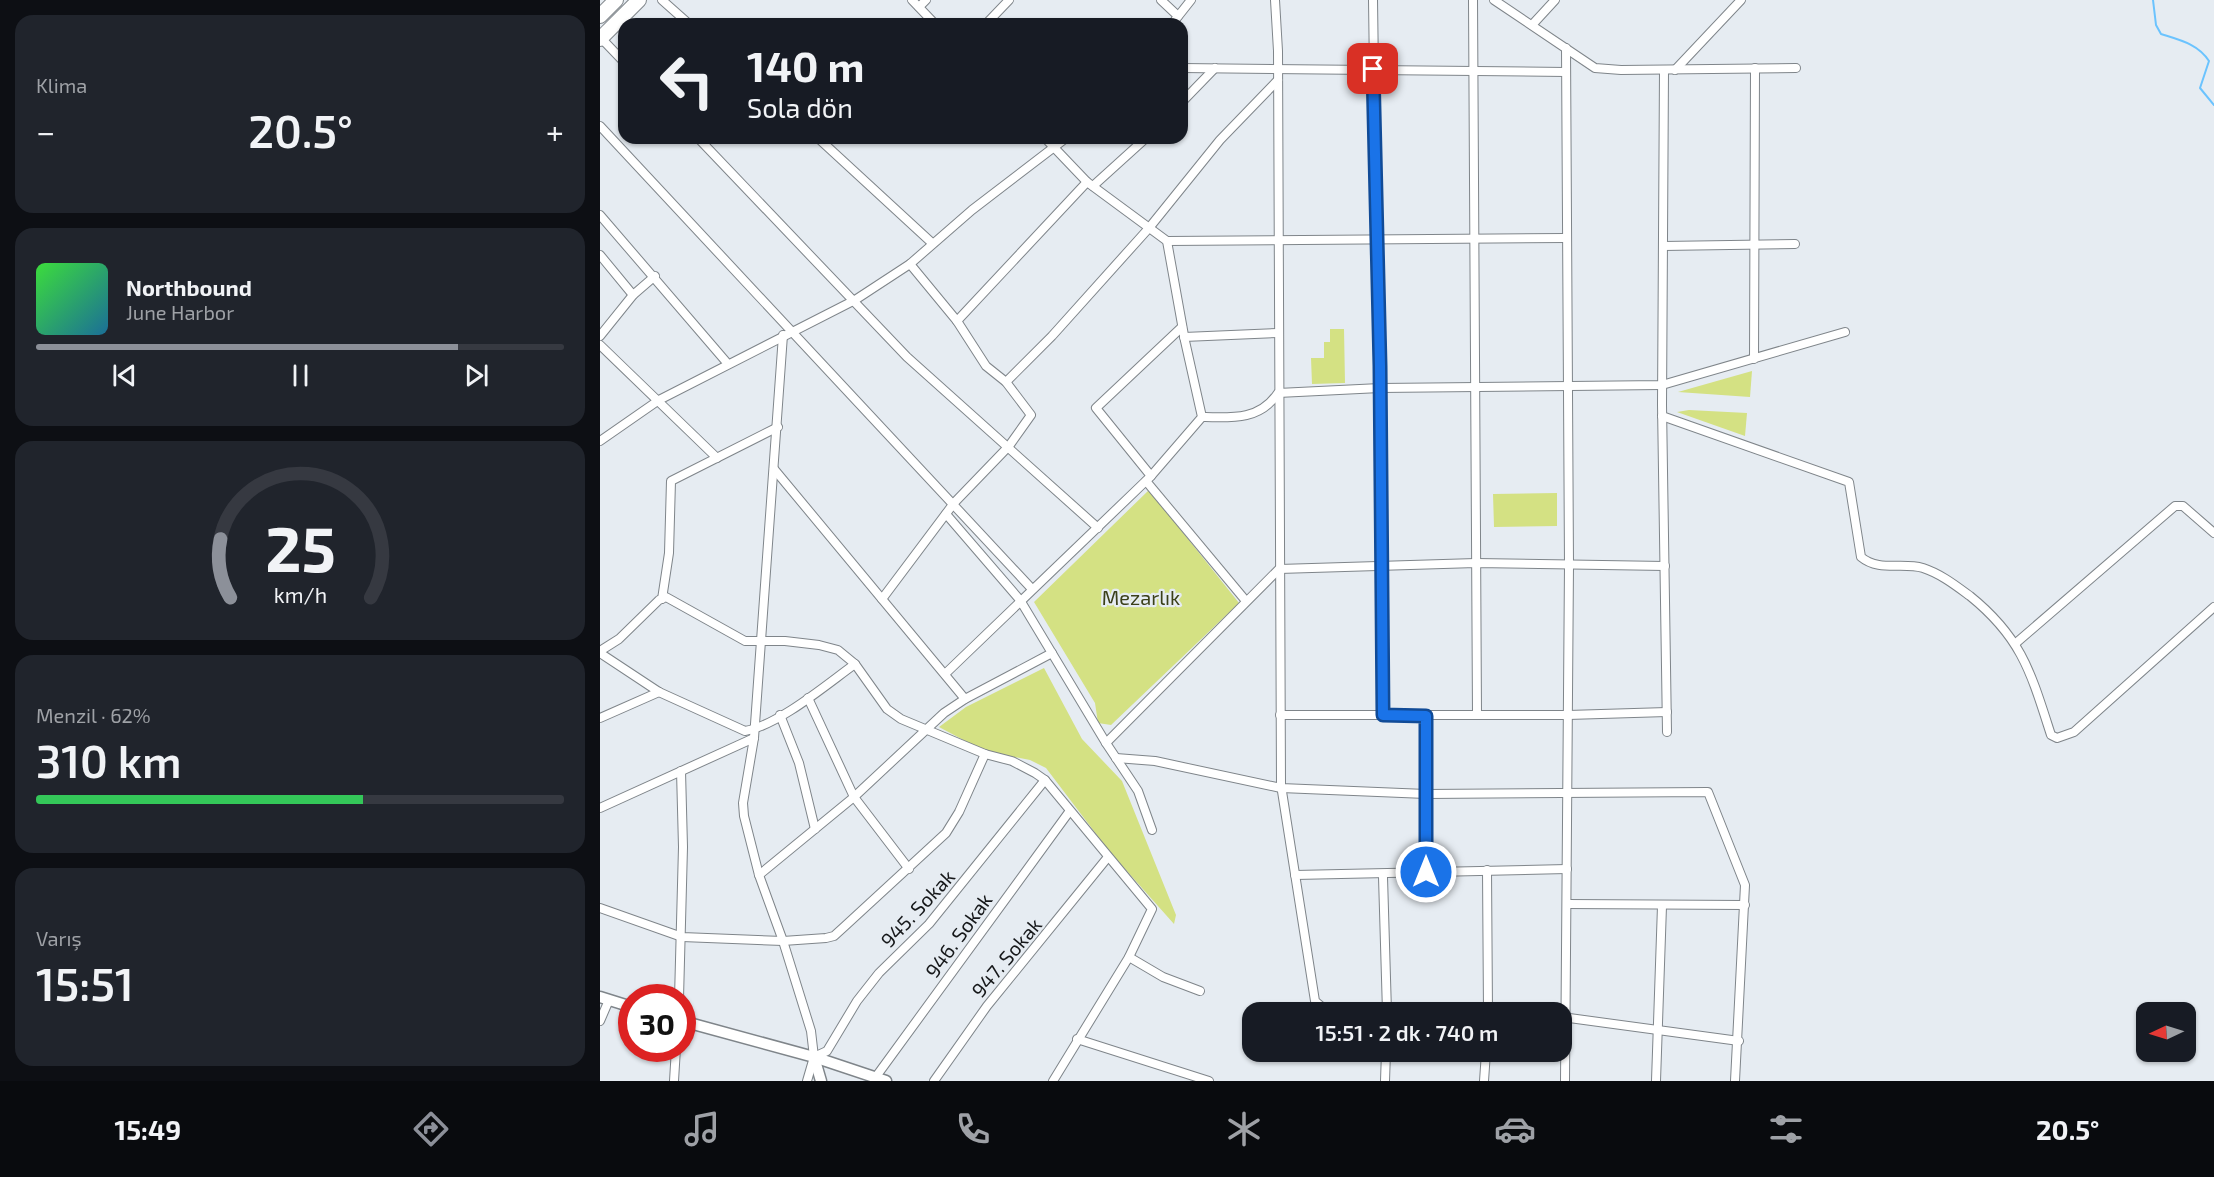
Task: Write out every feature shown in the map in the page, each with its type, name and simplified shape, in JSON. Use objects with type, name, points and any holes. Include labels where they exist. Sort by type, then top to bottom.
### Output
[{"type":"highway","points":[[600,16],[616,0]]},
{"type":"highway","points":[[619,18],[633,2]]},
{"type":"highway","points":[[600,39],[618,19]]},
{"type":"street","points":[[662,0],[682,18]]},
{"type":"street","points":[[912,0],[929,18]]},
{"type":"street","points":[[919,7],[926,0]]},
{"type":"street","points":[[992,18],[1009,0]]},
{"type":"street","points":[[1161,0],[1178,16],[1191,0]]},
{"type":"street","points":[[1275,0],[1278,70],[1281,788],[1316,1002]]},
{"type":"street","points":[[1373,0],[1383,715]]},
{"type":"street","points":[[1473,0],[1477,715]]},
{"type":"street","points":[[1494,0],[1595,68],[1664,70],[1796,68]]},
{"type":"street","points":[[1532,25],[1555,0]]},
{"type":"street","points":[[1675,70],[1741,0]]},
{"type":"street","points":[[600,39],[618,56]]},
{"type":"street","points":[[1564,1002],[1569,565],[1566,386],[1566,48]]},
{"type":"street","points":[[1188,68],[1566,72]]},
{"type":"street","points":[[1188,96],[1215,68]]},
{"type":"street","points":[[1754,359],[1755,68]]},
{"type":"street","points":[[1664,70],[1662,416],[1667,732]]},
{"type":"street","points":[[1006,382],[1052,336],[1149,228],[1204,158],[1278,80]]},
{"type":"street","points":[[600,126],[787,333],[954,503],[1032,589]]},
{"type":"street","points":[[704,144],[908,357],[1098,528]]},
{"type":"street","points":[[825,144],[932,243]]},
{"type":"street","points":[[1052,144],[1090,184],[1167,241],[1566,238]]},
{"type":"street","points":[[600,441],[659,400],[855,300],[910,264],[932,243],[1060,144]]},
{"type":"street","points":[[957,321],[1090,184],[1139,144]]},
{"type":"street","points":[[600,215],[655,276],[728,364]]},
{"type":"street","points":[[1167,241],[1182,327],[1202,417]]},
{"type":"street","points":[[1663,246],[1795,244]]},
{"type":"street","points":[[600,255],[633,296]]},
{"type":"street","points":[[882,599],[954,503],[1009,446],[1031,415],[1006,382],[986,366],[957,321],[910,264]]},
{"type":"street","points":[[600,336],[633,296],[655,276]]},
{"type":"street","points":[[1182,327],[1096,408],[1246,601]]},
{"type":"street","points":[[1278,393],[1380,388],[1662,386],[1845,332]]},
{"type":"street","points":[[787,333],[774,469],[754,734],[743,803],[744,816],[759,875],[783,941],[811,1031],[814,1057],[821,1081]]},
{"type":"street","points":[[1184,337],[1278,333]]},
{"type":"street","points":[[600,345],[717,458]]},
{"type":"street","points":[[1202,417],[1231,418],[1260,412],[1270,405],[1278,393]]},
{"type":"street","points":[[1662,416],[1849,482],[1862,557],[1868,562],[1887,567],[1918,567],[1932,571],[1954,584],[1995,616],[2016,643],[2033,682],[2051,735],[2063,738],[2074,732],[2214,607]]},
{"type":"street","points":[[945,674],[1149,478],[1202,417]]},
{"type":"street","points":[[662,599],[669,553],[671,481],[778,427]]},
{"type":"street","points":[[774,469],[965,699]]},
{"type":"street","points":[[2016,643],[2175,506],[2183,506],[2214,533]]},
{"type":"street","points":[[946,514],[1020,600],[1106,743],[1138,791],[1152,830]]},
{"type":"street","points":[[1106,743],[1280,569],[1476,563],[1665,566]]},
{"type":"street","points":[[754,734],[659,692],[600,652],[619,639],[666,597],[745,641],[762,640],[819,645],[837,650],[855,663],[887,709],[926,729],[985,754],[1012,761],[1045,780],[1069,812],[1152,909],[1129,957],[1053,1081]]},
{"type":"street","points":[[759,875],[854,797],[926,729],[965,699],[1052,653]]},
{"type":"street","points":[[600,808],[754,734],[855,663]]},
{"type":"street","points":[[600,718],[659,692]]},
{"type":"street","points":[[808,698],[854,797],[909,869]]},
{"type":"street","points":[[1280,715],[1568,715],[1667,712]]},
{"type":"street","points":[[780,715],[798,763],[815,829]]},
{"type":"street","points":[[1426,716],[1426,872]]},
{"type":"street","points":[[600,908],[682,937],[783,941],[834,936],[909,869],[946,832],[959,812],[985,754]]},
{"type":"street","points":[[1116,758],[1155,761],[1281,788],[1426,794],[1708,792],[1745,885],[1736,1081]]},
{"type":"street","points":[[680,984],[682,937],[681,771]]},
{"type":"street","name":"945. Sokak","points":[[814,1057],[826,1051],[857,1001],[879,973],[929,924],[1045,780]]},
{"type":"street","name":"946. Sokak","points":[[881,1079],[1069,812]]},
{"type":"street","name":"947. Sokak","points":[[934,1081],[987,1006],[1108,857]]},
{"type":"street","points":[[1295,875],[1567,869]]},
{"type":"street","points":[[1487,870],[1488,1002]]},
{"type":"street","points":[[1383,877],[1387,1002]]},
{"type":"street","points":[[1567,904],[1745,905]]},
{"type":"street","points":[[1656,1081],[1662,906]]},
{"type":"street","points":[[1129,957],[1163,977],[1200,992]]},
{"type":"street","points":[[600,1022],[604,998]]},
{"type":"street","points":[[1572,1018],[1739,1041]]},
{"type":"street","points":[[696,1025],[814,1057],[881,1079]]},
{"type":"street","points":[[1077,1039],[1186,1078],[1209,1081]]},
{"type":"street","points":[[807,1081],[814,1057]]},
{"type":"street","points":[[674,1081],[675,1062]]},
{"type":"street","points":[[1385,1081],[1386,1062]]},
{"type":"street","points":[[1484,1081],[1485,1062]]},
{"type":"street","points":[[1565,1062],[1565,1081]]},
{"type":"green space","points":[[1330,329],[1344,329],[1345,383],[1312,384],[1311,358],[1324,358],[1324,342],[1330,342]]},
{"type":"green space","points":[[1752,371],[1750,397],[1678,392]]},
{"type":"green space","points":[[1689,410],[1747,413],[1745,436],[1677,412]]},
{"type":"green space","name":"Mezarlık","points":[[1149,490],[1239,603],[1111,725],[1098,723],[1095,703],[1034,602]]},
{"type":"green space","points":[[1557,493],[1557,526],[1494,527],[1493,494]]},
{"type":"green space","points":[[1044,668],[1082,739],[1122,781],[1176,915],[1174,924],[1109,851],[1046,768],[1030,760],[984,751],[939,727],[966,707]]},
{"type":"waterway","points":[[2153,0],[2156,25],[2161,34],[2200,50],[2209,61],[2200,88],[2214,105]]},
{"type":"route","points":[[1373,69],[1380,366],[1383,715],[1426,716],[1426,872]]}]
